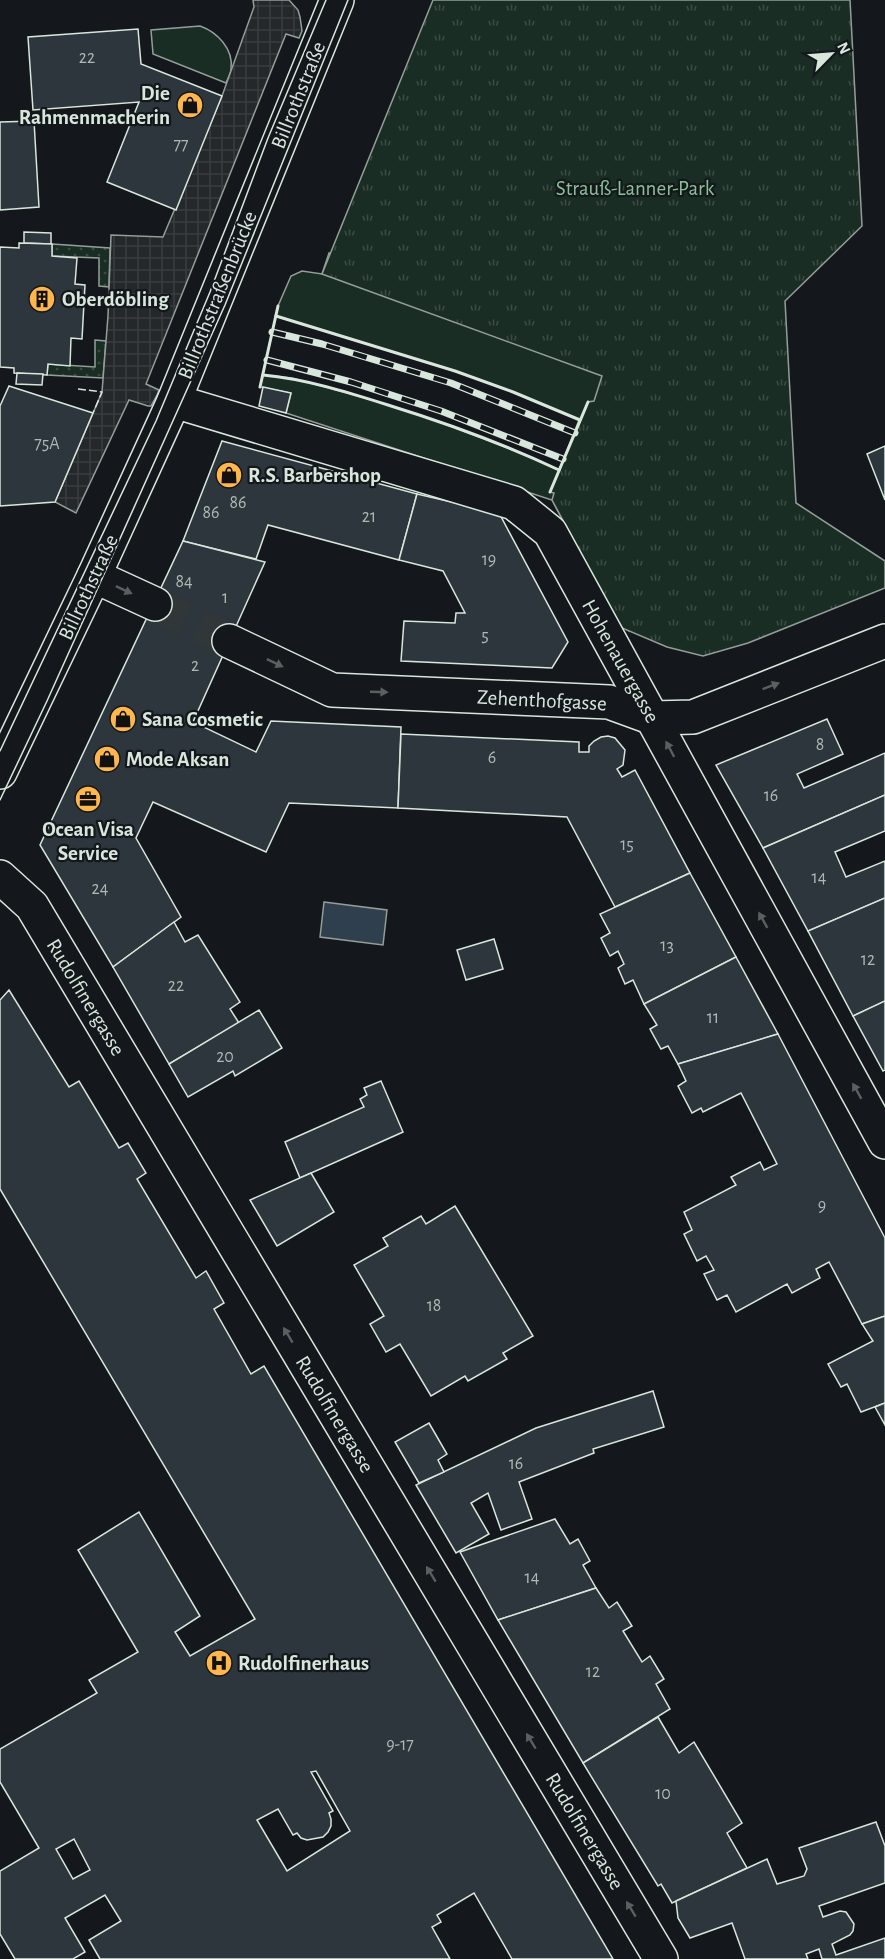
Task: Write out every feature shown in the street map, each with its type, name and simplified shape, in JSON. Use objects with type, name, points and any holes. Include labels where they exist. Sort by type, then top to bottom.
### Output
[{"type":"street","name":"Billrothstraße","points":[[260,190],[337,0]]},
{"type":"street","name":"Billrothstraßenbrücke","points":[[174,401],[260,190]]},
{"type":"street","name":"Billrothstraße","points":[[0,772],[174,401]]},
{"type":"street","name":"Hohenauergasse","points":[[174,401],[514,503],[550,532],[885,1142]]},
{"type":"street","points":[[93,576],[155,604]]},
{"type":"street","name":"Zehenthofgasse","points":[[229,641],[332,690],[609,702],[653,718],[693,717],[885,641]]},
{"type":"street","name":"Rudolfinergasse","points":[[0,877],[32,906],[661,1959]]},
{"type":"green space","name":"Strauß-Lanner-Park","points":[[433,0],[850,0],[862,226],[785,301],[796,503],[885,561],[885,588],[748,643],[703,656],[667,647],[622,628],[552,500],[554,493],[550,492],[588,402],[594,401],[602,376],[322,274]]},
{"type":"green space","points":[[200,26],[212,32],[227,48],[231,62],[226,83],[153,54],[151,30]]},
{"type":"green space","points":[[52,244],[110,248],[109,287],[99,286],[99,258],[52,256]]},
{"type":"green space","points":[[329,253],[669,379],[629,631],[618,623],[552,500],[286,413],[291,393],[260,387],[263,375],[292,378],[372,400],[440,422],[559,470],[579,420],[455,371],[276,316],[291,276],[302,271],[322,274]]},
{"type":"green space","points":[[95,340],[106,341],[103,378],[47,375],[48,364],[95,367]]},
{"type":"shaded area","points":[[253,0],[289,0],[298,10],[302,31],[299,38],[286,34],[146,384],[159,390],[157,395],[151,406],[129,400],[76,513],[55,502],[102,392],[111,235],[163,237],[222,96],[254,7]]},
{"type":"water","points":[[324,902],[387,910],[383,945],[320,937]]},
{"type":"building","points":[[138,29],[141,64],[222,96],[176,210],[107,182],[139,102],[33,110],[28,37]]},
{"type":"building","points":[[34,121],[39,207],[0,210],[0,122]]},
{"type":"building","points":[[24,232],[51,233],[51,244],[24,243]]},
{"type":"building","name":"Oberdöbling","points":[[19,243],[52,244],[52,256],[77,258],[75,284],[85,285],[82,339],[71,338],[70,366],[48,364],[47,375],[14,373],[14,368],[0,367],[0,247],[19,248]]},
{"type":"building","points":[[17,373],[43,374],[42,385],[16,384]]},
{"type":"building","points":[[9,386],[93,413],[55,502],[0,506],[0,406]]},
{"type":"building","points":[[263,387],[291,393],[286,413],[259,406]]},
{"type":"building","points":[[222,441],[417,494],[399,560],[268,525],[256,559],[183,541]]},
{"type":"building","points":[[885,446],[885,500],[867,454]]},
{"type":"building","points":[[417,494],[499,513],[568,642],[552,668],[401,661],[404,621],[455,623],[456,613],[465,613],[443,571],[399,560]]},
{"type":"building","points":[[183,541],[265,562],[193,722],[256,752],[271,721],[401,727],[398,808],[289,803],[266,852],[153,802],[136,838],[181,917],[113,967],[40,845]]},
{"type":"building","points":[[827,719],[843,754],[797,774],[804,788],[885,753],[885,795],[763,848],[716,765]]},
{"type":"building","points":[[401,734],[579,742],[579,752],[589,752],[589,746],[601,737],[615,738],[625,750],[623,765],[617,769],[622,777],[635,770],[690,873],[615,907],[567,817],[398,808]]},
{"type":"building","points":[[885,795],[885,831],[835,852],[846,877],[885,861],[885,898],[808,931],[763,848]]},
{"type":"building","points":[[690,873],[736,957],[644,1004],[633,980],[625,984],[618,968],[624,964],[618,951],[610,956],[601,938],[610,933],[600,914]]},
{"type":"building","points":[[885,898],[885,1001],[853,1016],[808,931]]},
{"type":"building","points":[[174,922],[185,942],[198,935],[240,1002],[230,1009],[239,1023],[169,1064],[113,967]]},
{"type":"building","points":[[494,939],[503,969],[466,980],[457,950]]},
{"type":"building","points":[[736,957],[778,1034],[678,1064],[668,1046],[661,1049],[650,1029],[657,1025],[644,1004]]},
{"type":"building","name":"Rudolfinerhaus","points":[[9,990],[69,1087],[79,1081],[119,1148],[128,1143],[146,1173],[137,1179],[196,1278],[206,1271],[224,1303],[214,1309],[251,1374],[264,1366],[613,1959],[512,1959],[474,1893],[437,1915],[441,1922],[432,1927],[450,1959],[100,1959],[89,1940],[121,1921],[105,1895],[65,1918],[85,1952],[73,1959],[15,1959],[0,1934],[0,1871],[39,1848],[0,1782],[0,1749],[97,1693],[89,1680],[138,1652],[78,1550],[139,1512],[200,1616],[175,1632],[190,1656],[255,1619],[0,1189],[0,1000]],"holes":[[[316,1771],[350,1831],[287,1871],[257,1820],[278,1809],[293,1835],[297,1833],[301,1838],[307,1840],[323,1837],[331,1826],[329,1813],[333,1811],[311,1772]],[[74,1839],[90,1870],[73,1879],[56,1849]]]},
{"type":"building","points":[[885,1001],[885,1070],[883,1071],[853,1016]]},
{"type":"building","points":[[259,1010],[282,1048],[235,1076],[233,1071],[188,1097],[169,1064]]},
{"type":"building","points":[[778,1034],[885,1238],[885,1316],[862,1324],[829,1262],[816,1269],[820,1278],[792,1293],[787,1284],[736,1312],[727,1295],[717,1300],[704,1274],[714,1270],[706,1256],[697,1261],[684,1234],[692,1230],[684,1212],[736,1185],[731,1177],[760,1162],[764,1170],[777,1164],[741,1093],[703,1112],[701,1108],[692,1113],[678,1086],[686,1081],[678,1064]]},
{"type":"building","points":[[381,1081],[403,1132],[300,1178],[285,1142],[364,1107],[360,1099],[367,1095],[364,1088]]},
{"type":"building","points":[[311,1173],[334,1212],[277,1246],[250,1200]]},
{"type":"building","points":[[455,1206],[533,1336],[503,1353],[507,1359],[468,1381],[465,1376],[431,1396],[400,1344],[386,1352],[370,1324],[384,1316],[354,1265],[388,1246],[383,1238],[421,1216],[426,1224]]},
{"type":"building","points":[[885,1316],[885,1403],[861,1412],[847,1384],[841,1387],[828,1364],[873,1341],[862,1324]]},
{"type":"building","points":[[653,1391],[664,1427],[593,1449],[594,1453],[519,1482],[532,1519],[501,1530],[488,1493],[471,1503],[489,1534],[456,1553],[416,1485],[536,1428]]},
{"type":"building","points":[[885,1403],[885,1425],[875,1407]]},
{"type":"building","points":[[429,1423],[447,1454],[438,1460],[444,1472],[419,1483],[395,1442]]},
{"type":"building","points":[[555,1519],[570,1544],[578,1539],[590,1561],[583,1565],[596,1588],[498,1620],[460,1552]]},
{"type":"building","points":[[596,1588],[609,1608],[617,1602],[632,1626],[623,1631],[642,1662],[650,1656],[664,1679],[656,1684],[670,1709],[583,1763],[498,1620]]},
{"type":"building","points":[[658,1717],[679,1753],[694,1742],[742,1823],[727,1833],[747,1868],[672,1903],[661,1884],[658,1886],[583,1763]]},
{"type":"building","points":[[876,1822],[885,1846],[885,1883],[819,1906],[823,1917],[840,1911],[846,1912],[854,1924],[850,1935],[832,1944],[836,1955],[885,1938],[885,1959],[822,1959],[819,1949],[806,1954],[808,1959],[745,1959],[732,1923],[690,1938],[678,1918],[676,1901],[767,1859],[777,1884],[804,1876],[807,1869],[799,1848]]},
{"type":"tunnel","points":[[155,604],[229,641]]},
{"type":"tram line","points":[[0,751],[156,421],[210,292],[268,138],[326,0]]},
{"type":"tram line","points":[[0,800],[47,701],[225,305],[348,0]]},
{"type":"railway","points":[[272,332],[322,344],[451,383],[575,433]]},
{"type":"railway","points":[[267,360],[351,382],[441,411],[563,459]]},
{"type":"fence","points":[[78,389],[102,392],[93,413]]},
{"type":"wall","points":[[260,387],[278,306]]},
{"type":"wall","points":[[276,316],[455,371],[580,420]]},
{"type":"wall","points":[[263,375],[326,387],[410,412],[496,443],[559,470]]},
{"type":"wall","points":[[550,492],[588,402]]},
{"type":"place","name":"Die Rahmenmacherin","points":[[190,105]]},
{"type":"place","name":"Oberdöbling","points":[[42,299]]},
{"type":"place","name":"R.S. Barbershop","points":[[229,475]]},
{"type":"place","name":"Sana Cosmetic","points":[[123,719]]},
{"type":"place","name":"Mode Aksan","points":[[107,759]]},
{"type":"place","name":"Ocean Visa Service","points":[[88,799]]},
{"type":"place","name":"Rudolfinerhaus","points":[[219,1663]]}]
